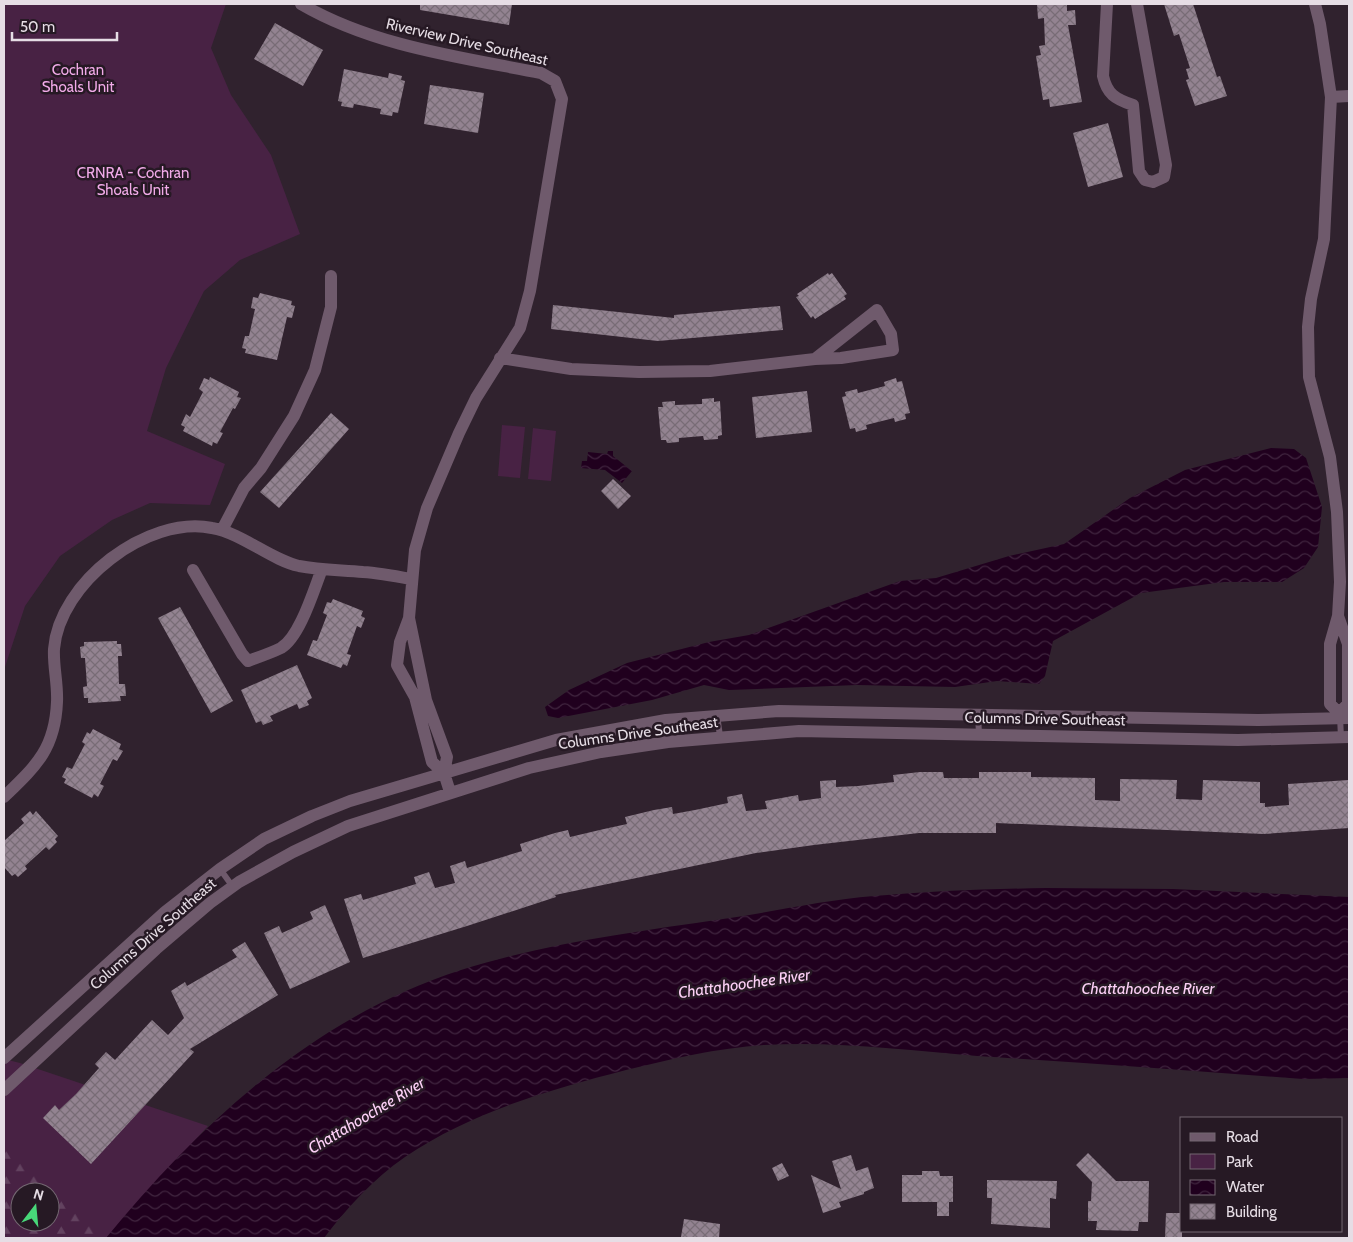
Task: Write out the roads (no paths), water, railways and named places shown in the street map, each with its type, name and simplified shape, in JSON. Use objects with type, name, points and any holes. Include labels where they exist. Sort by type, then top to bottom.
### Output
[{"type":"street","name":"Riverview Drive Southeast","points":[[300,4],[321,16],[380,39],[434,52],[541,73],[555,81],[562,98],[530,291],[520,328],[500,358],[459,433],[427,508],[415,550],[409,618],[421,701],[432,762],[444,773],[450,792]]},
{"type":"street","points":[[1107,4],[1103,76],[1110,94],[1132,106],[1139,171],[1145,180],[1152,182],[1164,177],[1166,165],[1136,4]]},
{"type":"street","points":[[1314,4],[1320,24],[1331,97],[1324,239],[1311,299],[1308,326],[1310,377],[1335,485],[1340,582],[1338,616],[1330,644],[1330,704],[1343,716],[1348,704],[1348,644],[1338,616]]},
{"type":"street","points":[[1331,97],[1349,96]]},
{"type":"street","points":[[222,530],[244,488],[261,468],[294,416],[315,370],[331,307],[331,276]]},
{"type":"street","points":[[500,358],[571,369],[639,372],[710,371],[815,359],[841,358],[893,350],[891,334],[877,310],[815,359]]},
{"type":"street","points":[[4,797],[36,766],[52,736],[57,701],[54,651],[56,630],[65,609],[78,590],[125,549],[153,535],[179,526],[195,525],[222,530],[297,566],[365,572],[412,579]]},
{"type":"street","points":[[194,570],[242,654],[248,661],[282,647],[292,637],[300,623],[322,569]]},
{"type":"street","name":"Riverview Drive Southeast","points":[[409,618],[400,642],[396,660],[421,701]]},
{"type":"street","name":"Columns Drive Southeast","points":[[4,1058],[165,912],[220,869],[264,840],[312,816],[350,801],[556,740],[666,720],[779,711],[1258,720],[1343,716]]},
{"type":"street","name":"Columns Drive Southeast","points":[[4,1090],[156,949],[233,887],[323,837],[376,816],[529,768],[572,757],[668,742],[720,736],[799,731],[1238,740],[1345,737]]},
{"type":"lane","points":[[978,714],[979,734]]},
{"type":"lane","points":[[718,715],[720,736]]},
{"type":"lane","points":[[1343,716],[1345,737]]},
{"type":"lane","points":[[220,869],[233,887]]},
{"type":"water","points":[[1271,448],[1294,449],[1306,458],[1322,507],[1318,547],[1304,568],[1282,582],[1224,582],[1141,593],[1053,641],[1045,676],[1039,684],[997,681],[955,687],[857,685],[729,690],[704,685],[652,700],[558,718],[548,716],[545,707],[569,690],[627,663],[709,642],[749,635],[900,581],[936,578],[1009,556],[1064,544],[1130,498],[1185,470]]},
{"type":"water","points":[[608,451],[613,451],[613,456],[632,471],[622,483],[605,470],[581,468],[582,461],[587,461],[588,452],[607,454]]},
{"type":"water","name":"Chattahoochee River","points":[[1046,888],[1173,889],[1349,897],[1349,1078],[1303,1079],[844,1045],[791,1044],[729,1049],[694,1054],[626,1070],[540,1094],[457,1127],[405,1157],[371,1184],[324,1238],[106,1238],[181,1154],[264,1078],[310,1045],[357,1015],[408,990],[461,970],[558,945],[836,900],[917,893]]},
{"type":"park label","name":"Cochran Shoals Unit","points":[[78,78]]},
{"type":"park label","name":"CRNRA - Cochran Shoals Unit","points":[[133,182]]}]
